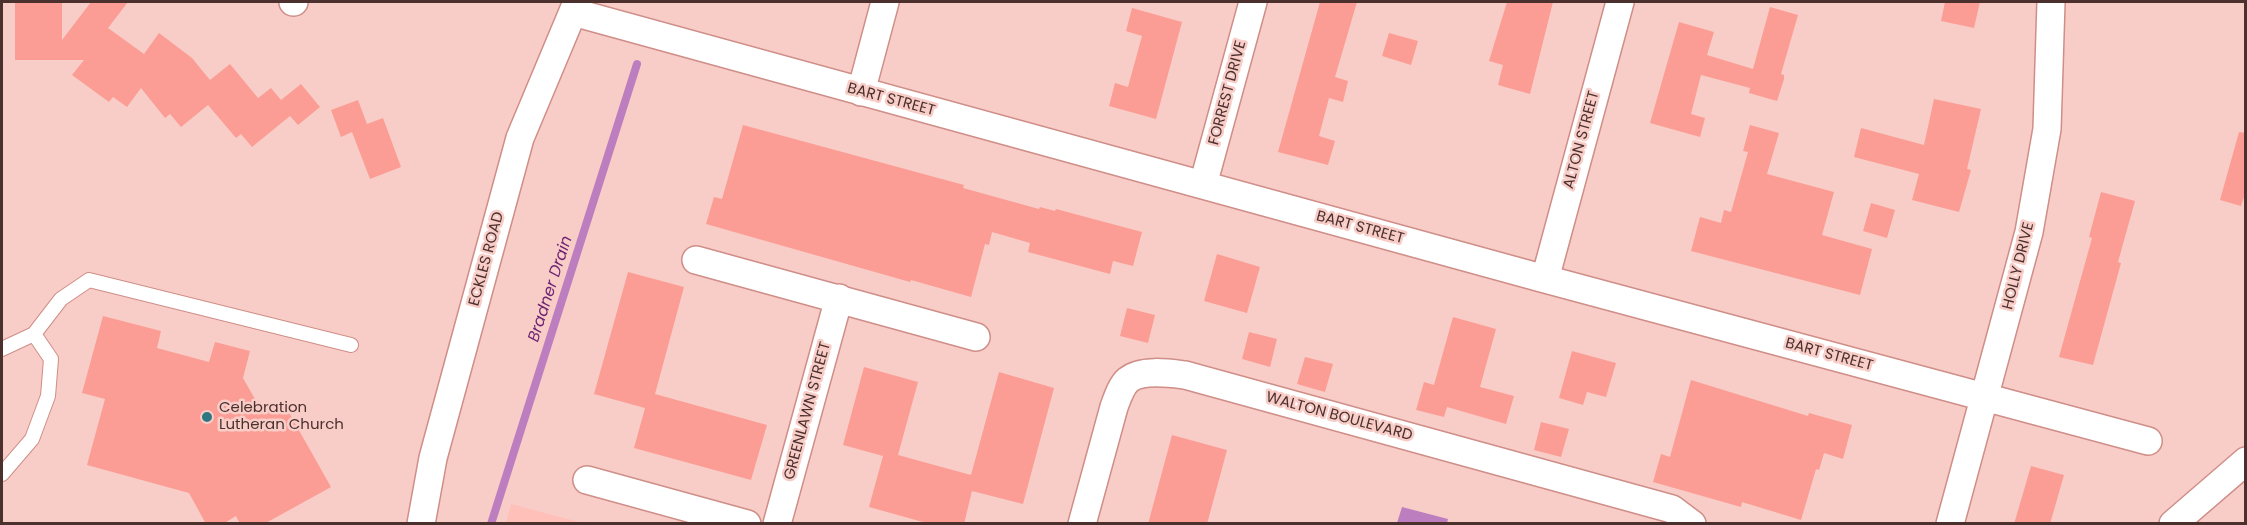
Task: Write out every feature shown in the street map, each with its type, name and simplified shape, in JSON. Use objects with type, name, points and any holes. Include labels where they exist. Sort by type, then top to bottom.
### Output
[{"type":"street","points":[[861,92],[885,2]]},
{"type":"street","name":"FORREST DRIVE","points":[[1203,185],[1252,2]]},
{"type":"street","name":"ALTON STREET","points":[[1545,279],[1620,2]]},
{"type":"street","name":"HOLLY DRIVE","points":[[1950,524],[2029,232],[2047,129],[2051,2]]},
{"type":"street","name":"BART STREET","points":[[575,7],[861,92],[2148,441]]},
{"type":"street","name":"ECKLES ROAD","points":[[421,524],[433,458],[520,138],[575,7]]},
{"type":"street","points":[[696,260],[976,337]]},
{"type":"street","name":"GREENLAWN STREET","points":[[777,524],[839,298]]},
{"type":"street","name":"WALTON BOULEVARD","points":[[1082,524],[1114,407],[1121,391],[1128,380],[1161,372],[1196,378],[1672,509],[1692,524]]},
{"type":"street","points":[[2173,524],[2246,462]]},
{"type":"street","points":[[587,480],[747,524]]},
{"type":"lane","points":[[2,349],[34,334],[61,299],[88,280],[351,345]]},
{"type":"lane","points":[[2,474],[32,439],[48,396],[51,359],[34,334]]},
{"type":"shaded area","points":[[511,504],[583,523],[506,523]]},
{"type":"shaded area","points":[[1402,507],[1448,519],[1447,523],[1397,523]]},
{"type":"building","points":[[15,2],[62,2],[62,40],[91,2],[128,2],[108,28],[144,54],[159,33],[192,58],[210,80],[230,64],[258,98],[271,88],[281,100],[301,84],[320,107],[298,125],[290,116],[252,147],[241,134],[236,138],[208,105],[181,127],[170,114],[165,118],[141,88],[127,107],[113,97],[109,102],[72,75],[84,60],[15,60]]},
{"type":"building","points":[[1320,2],[1357,2],[1335,77],[1348,81],[1343,102],[1329,98],[1319,136],[1335,141],[1328,165],[1278,152]]},
{"type":"building","points":[[1507,2],[1553,2],[1530,94],[1498,85],[1503,65],[1489,61]]},
{"type":"building","points":[[1945,2],[1980,2],[1974,28],[1941,21]]},
{"type":"building","points":[[1770,7],[1798,15],[1781,74],[1784,75],[1784,79],[1777,101],[1749,93],[1750,88],[1701,75],[1691,114],[1705,118],[1700,137],[1650,123],[1679,22],[1714,32],[1707,55],[1753,69]]},
{"type":"building","points":[[1132,8],[1182,22],[1156,119],[1109,106],[1115,83],[1128,87],[1142,36],[1126,31]]},
{"type":"building","points":[[1389,33],[1418,41],[1411,65],[1382,56]]},
{"type":"building","points":[[1934,99],[1981,109],[1967,169],[1971,170],[1959,212],[1912,200],[1919,174],[1854,157],[1861,128],[1924,145]]},
{"type":"building","points":[[358,100],[367,124],[383,118],[401,167],[370,179],[352,132],[341,137],[331,110]]},
{"type":"building","points":[[743,125],[964,185],[963,188],[1039,209],[1040,207],[1055,211],[1056,209],[1142,232],[1133,266],[1113,261],[1110,274],[1028,252],[1030,243],[992,232],[989,245],[985,244],[971,297],[706,224],[714,197],[722,199]]},
{"type":"building","points":[[1750,125],[1779,133],[1767,174],[1834,192],[1822,235],[1872,249],[1860,295],[1691,251],[1700,217],[1721,223],[1724,210],[1731,212],[1748,152],[1743,151]]},
{"type":"building","points":[[2239,132],[2246,133],[2246,191],[2241,206],[2220,200]]},
{"type":"building","points":[[2101,192],[2135,201],[2118,262],[2121,263],[2093,365],[2059,357],[2092,238],[2089,237]]},
{"type":"building","points":[[1871,203],[1895,210],[1887,238],[1863,231]]},
{"type":"building","points":[[1217,254],[1260,267],[1247,313],[1204,301]]},
{"type":"building","points":[[628,272],[684,287],[655,394],[767,425],[751,480],[634,448],[645,408],[594,394]]},
{"type":"building","points":[[1127,308],[1155,315],[1148,343],[1120,336]]},
{"type":"building","name":"Celebration Lutheran Church","points":[[103,316],[161,331],[157,348],[209,362],[215,342],[250,351],[243,378],[263,413],[283,402],[331,487],[264,524],[240,524],[236,516],[223,524],[206,524],[189,493],[87,465],[105,399],[82,393]]},
{"type":"building","points":[[1453,317],[1496,329],[1480,387],[1514,396],[1506,424],[1447,407],[1444,417],[1416,410],[1424,382],[1434,385]]},
{"type":"building","points":[[1249,332],[1277,339],[1270,367],[1242,359]]},
{"type":"building","points":[[1572,351],[1616,363],[1606,397],[1587,392],[1583,405],[1559,398]]},
{"type":"building","points":[[1305,357],[1333,364],[1325,392],[1297,384]]},
{"type":"building","points":[[864,367],[918,382],[898,455],[971,475],[999,372],[1054,388],[1023,504],[972,491],[964,524],[930,524],[869,507],[883,456],[843,445]]},
{"type":"building","points":[[1691,380],[1808,416],[1809,413],[1852,425],[1843,459],[1824,453],[1819,470],[1816,469],[1801,520],[1742,502],[1741,507],[1653,482],[1661,454],[1670,457]]},
{"type":"building","points":[[1541,422],[1569,429],[1561,457],[1534,450]]},
{"type":"building","points":[[1172,435],[1227,450],[1207,524],[1148,524]]},
{"type":"building","points":[[2031,466],[2064,475],[2050,524],[2014,524]]},
{"type":"waterway","name":"Bradner Drain","points":[[491,524],[637,64]]},
{"type":"place","name":"Celebration Lutheran Church","points":[[207,417]]}]
